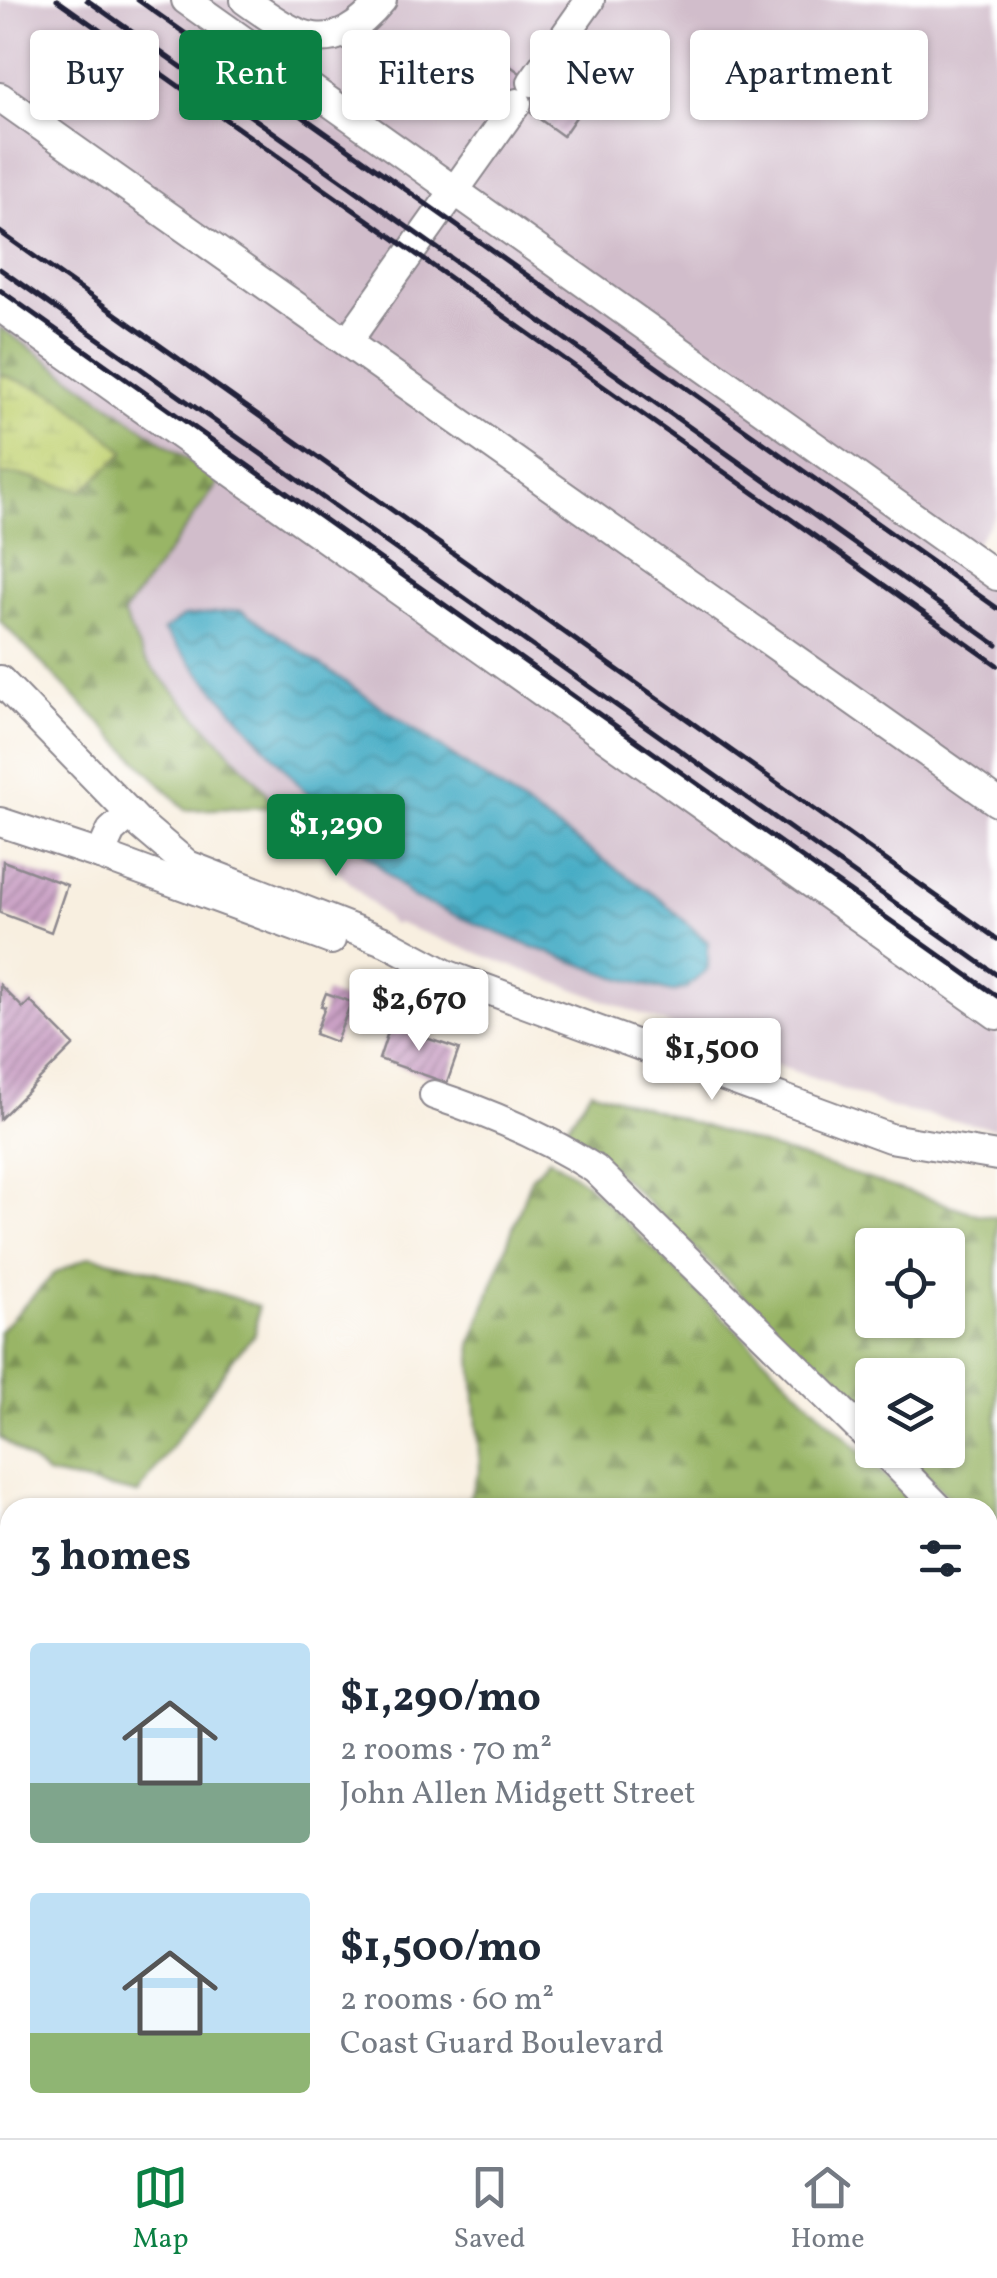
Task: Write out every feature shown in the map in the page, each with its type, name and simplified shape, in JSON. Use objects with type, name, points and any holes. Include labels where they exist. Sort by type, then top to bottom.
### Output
[{"type":"street","points":[[186,0],[997,576]]},
{"type":"street","points":[[245,0],[288,31],[315,38],[353,28],[382,0]]},
{"type":"street","points":[[347,342],[590,0]]},
{"type":"street","points":[[0,97],[997,802]]},
{"type":"street","points":[[0,308],[997,1016]]},
{"type":"street","points":[[0,680],[130,814],[188,864],[383,950]]},
{"type":"street","points":[[100,855],[110,831],[130,814]]},
{"type":"street","points":[[0,822],[383,950],[890,1138],[997,1156]]},
{"type":"street","points":[[434,1096],[517,1125],[595,1169],[855,1424]]},
{"type":"street","points":[[900,1468],[929,1498]]},
{"type":"shaded area","points":[[0,0],[997,0],[997,513],[974,546],[997,562],[997,1129],[895,1109],[397,923],[393,925],[273,807],[186,810],[0,621]]},
{"type":"green space","points":[[0,327],[219,482],[123,614],[144,659],[264,789],[273,807],[186,810],[0,621]]},
{"type":"green space","points":[[0,374],[58,395],[125,452],[83,491],[15,474],[0,475]]},
{"type":"green space","points":[[591,1090],[977,1214],[997,1217],[997,1498],[949,1498],[919,1468],[965,1468],[965,1358],[855,1358],[855,1405],[603,1159],[563,1132]]},
{"type":"green space","points":[[549,1158],[585,1182],[855,1446],[855,1468],[877,1468],[908,1498],[469,1498],[480,1469],[471,1344],[531,1178]]},
{"type":"green space","points":[[90,1256],[144,1268],[258,1306],[255,1334],[235,1356],[138,1494],[47,1474],[0,1437],[0,1331],[54,1274]]},
{"type":"water","points":[[241,610],[659,898],[708,942],[708,969],[685,989],[671,992],[525,944],[413,898],[332,822],[163,631],[184,616]]},
{"type":"building","points":[[510,66],[530,80],[530,112],[510,98]]},
{"type":"building","points":[[541,120],[574,120],[563,136]]},
{"type":"building","points":[[3,861],[67,885],[51,932],[0,913]]},
{"type":"building","points":[[0,985],[23,1008],[30,1001],[74,1045],[0,1119]]},
{"type":"building","points":[[326,993],[351,1002],[336,1042],[315,1034]]},
{"type":"building","points":[[390,1026],[459,1049],[447,1083],[379,1059]]},
{"type":"railway","points":[[57,0],[997,665]]},
{"type":"railway","points":[[87,0],[997,645]]},
{"type":"railway","points":[[138,0],[997,608]]},
{"type":"railway","points":[[0,232],[997,939]]},
{"type":"railway","points":[[0,269],[997,975]]},
{"type":"railway","points":[[0,290],[997,996]]}]
